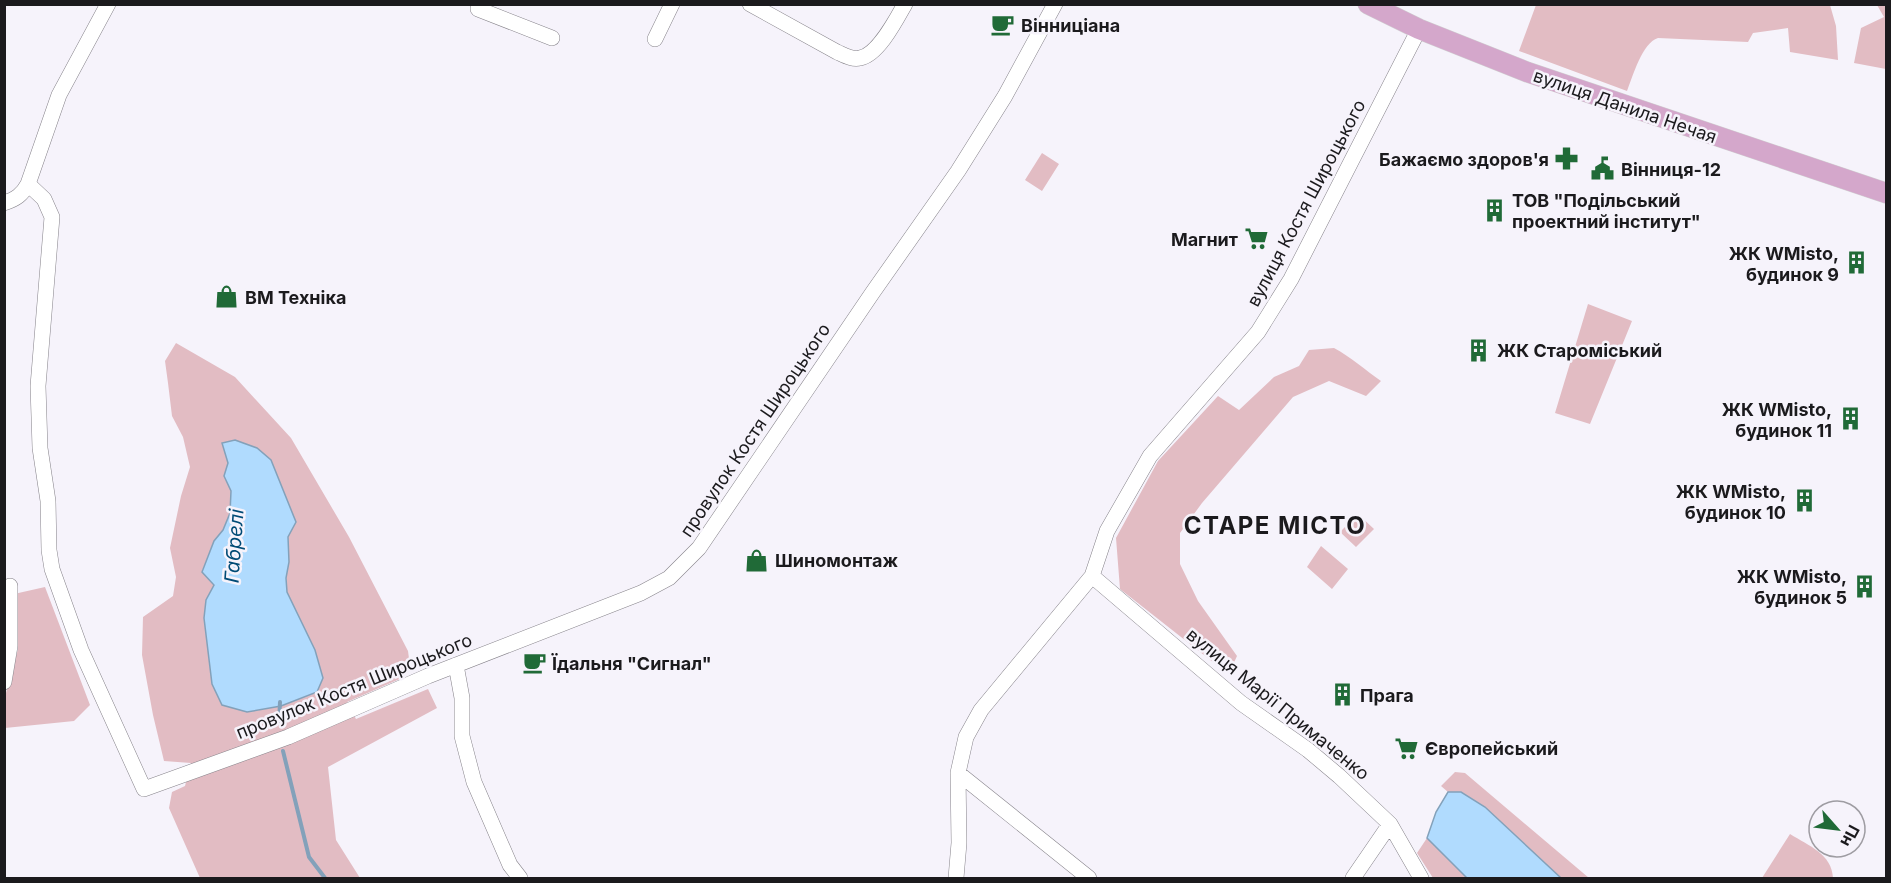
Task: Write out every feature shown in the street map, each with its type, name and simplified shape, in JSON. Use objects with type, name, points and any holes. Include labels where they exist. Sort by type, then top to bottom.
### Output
[{"type":"main road","name":"вулиця Данила Нечая","points":[[1368,4],[1419,29],[1527,72],[1887,193]]},
{"type":"street","points":[[4,203],[23,193],[28,184],[59,95],[108,4]]},
{"type":"street","points":[[655,39],[672,4]]},
{"type":"street","points":[[750,4],[837,52],[851,58],[860,58],[869,55],[878,46],[905,4]]},
{"type":"street","name":"провулок Костя Широцького","points":[[28,184],[44,199],[52,217],[38,386],[40,448],[48,501],[49,550],[52,569],[81,650],[144,789],[288,737],[456,665],[641,592],[669,578],[699,548],[958,171],[1005,96],[1055,4]]},
{"type":"street","points":[[476,6],[552,38]]},
{"type":"street","name":"вулиця Костя Широцького","points":[[956,879],[959,843],[958,773],[966,737],[981,710],[1092,576],[1107,531],[1150,456],[1258,332],[1291,279],[1419,29]]},
{"type":"street","name":"вулиця Марії Примаченко","points":[[1092,576],[1241,703],[1308,750],[1390,824],[1421,879]]},
{"type":"street","points":[[4,682],[10,646],[10,586]]},
{"type":"street","points":[[456,665],[462,698],[462,736],[474,782],[510,865],[520,879]]},
{"type":"street","points":[[958,773],[1089,879]]},
{"type":"street","points":[[1353,879],[1390,824]]},
{"type":"shaded area","points":[[1536,5],[1830,5],[1836,26],[1838,60],[1790,52],[1788,28],[1753,33],[1748,42],[1658,38],[1647,46],[1627,91],[1519,51]]},
{"type":"shaded area","points":[[1877,5],[1886,5],[1886,69],[1854,63],[1861,28],[1884,17]]},
{"type":"shaded area","points":[[1042,153],[1059,164],[1042,191],[1025,180]]},
{"type":"shaded area","points":[[1588,304],[1632,321],[1590,424],[1555,413]]},
{"type":"shaded area","points":[[176,343],[235,377],[291,438],[349,537],[408,651],[410,666],[402,678],[347,702],[356,719],[428,689],[437,708],[328,767],[336,840],[360,878],[200,878],[169,808],[172,792],[185,786],[191,763],[164,761],[142,655],[143,617],[173,596],[176,577],[170,548],[190,467],[183,437],[172,416],[165,361]],"holes":[[[235,440],[296,521],[288,537],[287,592],[315,651],[323,678],[281,706],[248,712],[222,705],[212,684],[204,618],[206,600],[214,585],[202,571],[214,541],[223,530],[230,513],[231,491],[224,476],[228,463],[222,443]]]},
{"type":"shaded area","points":[[1334,348],[1381,381],[1366,396],[1329,381],[1293,397],[1202,503],[1180,533],[1180,564],[1198,601],[1237,656],[1232,667],[1223,670],[1120,589],[1116,538],[1158,461],[1218,396],[1239,410],[1274,377],[1299,366],[1309,350]]},
{"type":"shaded area","points":[[1358,514],[1374,529],[1356,547],[1340,532]]},
{"type":"shaded area","points":[[1321,546],[1348,569],[1332,589],[1307,567]]},
{"type":"shaded area","points":[[45,587],[90,705],[74,721],[5,728],[5,693],[18,649],[14,594]]},
{"type":"shaded area","points":[[1455,772],[1465,773],[1589,878],[1561,878],[1485,807],[1462,793],[1448,792],[1441,786]]},
{"type":"shaded area","points":[[1790,834],[1807,844],[1807,859],[1826,859],[1832,870],[1833,878],[1762,878]]},
{"type":"shaded area","points":[[1427,838],[1467,878],[1433,878],[1417,853]]},
{"type":"water","points":[[235,440],[257,448],[271,460],[296,522],[288,537],[287,592],[315,650],[323,678],[317,692],[281,706],[247,712],[222,705],[212,684],[204,618],[206,600],[214,585],[202,572],[214,541],[223,530],[230,513],[231,491],[224,476],[228,463],[222,443]]},
{"type":"water","points":[[1448,792],[1461,792],[1485,807],[1561,878],[1467,878],[1427,838],[1436,812]]},
{"type":"waterway","name":"Габрелі","points":[[279,723],[280,702]]},
{"type":"waterway","name":"Габрелі","points":[[283,751],[309,857],[325,878]]},
{"type":"place","name":"Вінниціана","points":[[1003,25]]},
{"type":"place","name":"Бажаємо здоров'я","points":[[1567,159]]},
{"type":"place","name":"Вінниця-12","points":[[1603,169]]},
{"type":"place","name":"ТОВ \"Подільський проектний інститут\"","points":[[1494,210]]},
{"type":"place","name":"Магнит","points":[[1256,239]]},
{"type":"place","name":"ЖК WMisto, будинок 9","points":[[1857,263]]},
{"type":"place","name":"ВМ Техніка","points":[[227,297]]},
{"type":"place","name":"ЖК Староміський","points":[[1479,350]]},
{"type":"place","name":"ЖК WMisto, будинок 11","points":[[1850,419]]},
{"type":"place","name":"ЖК WMisto, будинок 10","points":[[1804,501]]},
{"type":"place","name":"Шиномонтаж","points":[[757,560]]},
{"type":"place","name":"ЖК WMisto, будинок 5","points":[[1865,586]]},
{"type":"place","name":"Їдальня \"Сигнал\"","points":[[534,663]]},
{"type":"place","name":"Прага","points":[[1342,695]]},
{"type":"place","name":"Європейський","points":[[1407,748]]},
{"type":"district","name":"СТАРЕ МІСТО","points":[[1275,525]]}]
